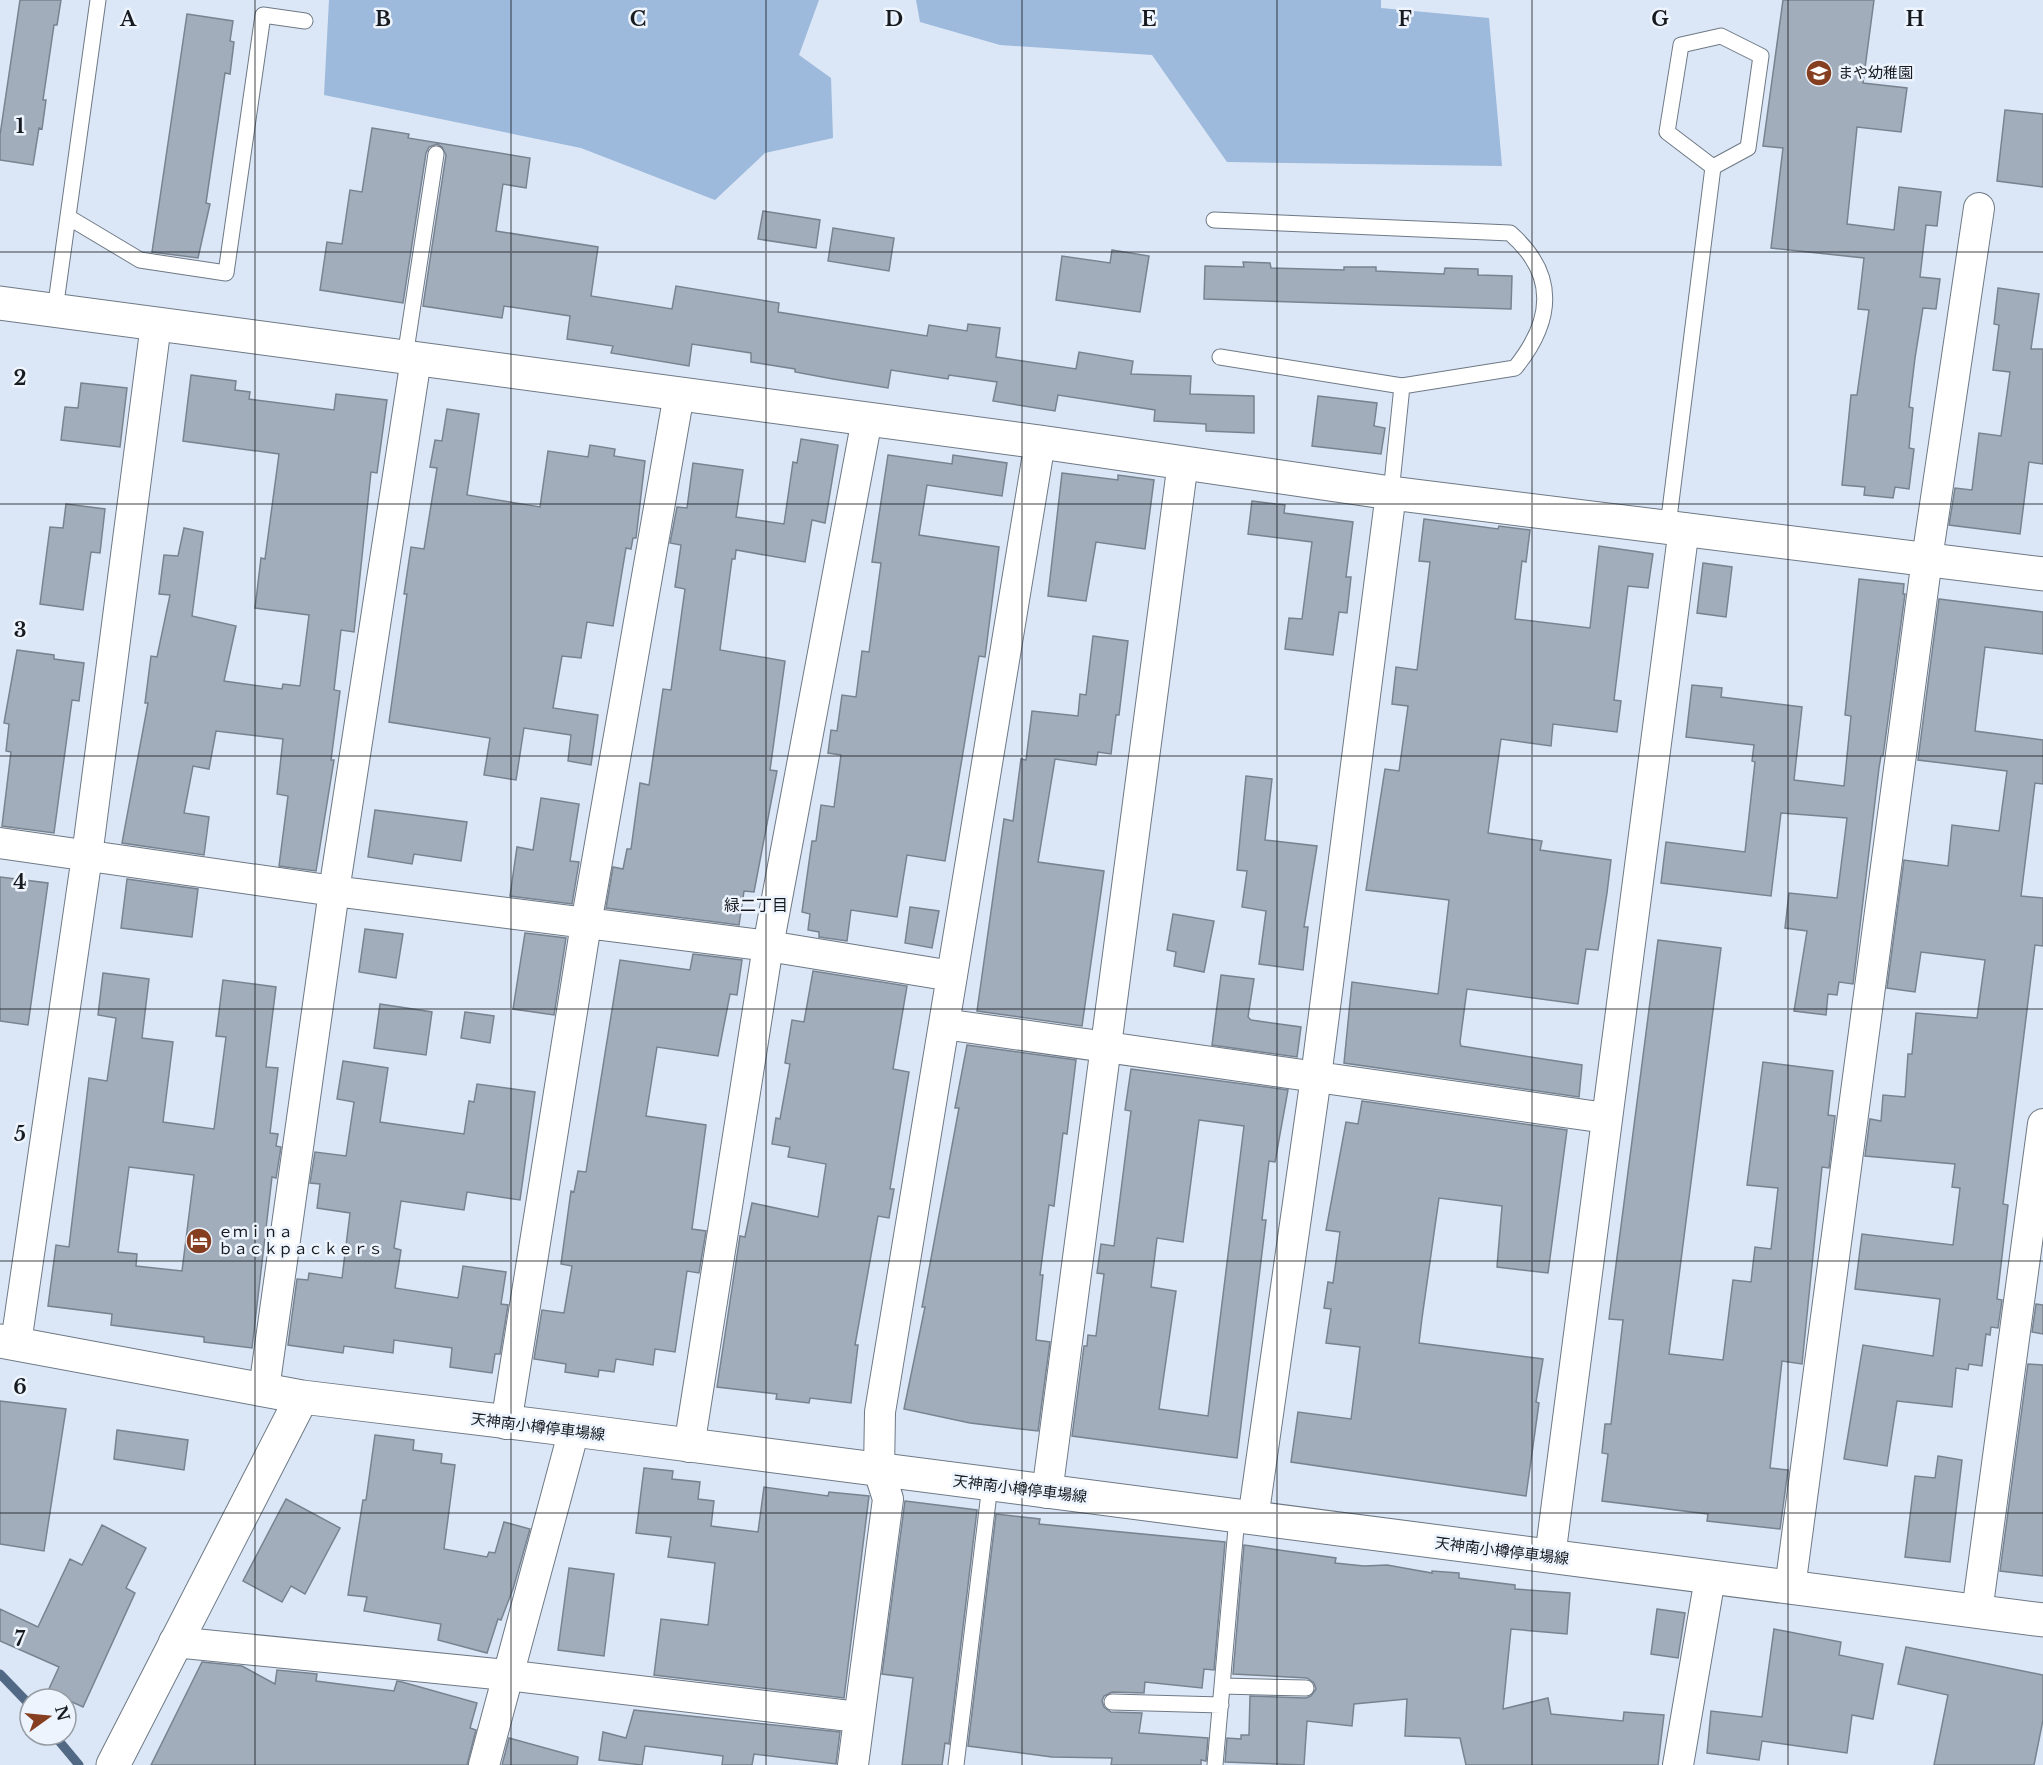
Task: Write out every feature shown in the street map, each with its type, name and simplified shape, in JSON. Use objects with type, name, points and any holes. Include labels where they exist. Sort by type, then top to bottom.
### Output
[{"type":"street","points":[[1790,1588],[1927,559],[1978,208]]},
{"type":"street","points":[[0,303],[1040,442],[1391,493],[2043,574]]},
{"type":"street","points":[[8,1342],[87,856],[156,324]]},
{"type":"street","points":[[264,1389],[411,358]]},
{"type":"street","points":[[506,1424],[586,924],[679,394]]},
{"type":"street","points":[[689,1447],[768,946],[867,419]]},
{"type":"street","points":[[853,1765],[888,1498],[879,1471],[879,1412],[1040,442]]},
{"type":"street","points":[[1047,1493],[1182,462]]},
{"type":"street","points":[[1245,1518],[1316,1077],[1391,493]]},
{"type":"street","points":[[1550,1557],[1606,1118],[1676,527]]},
{"type":"street","points":[[0,843],[334,891],[768,946],[952,976]]},
{"type":"street","points":[[944,1024],[1606,1118]]},
{"type":"street","points":[[1977,1612],[2043,1124]]},
{"type":"street","name":"天神南小樽停車場線","points":[[8,1342],[302,1398],[506,1424],[574,1430],[689,1447],[2043,1620]]},
{"type":"street","points":[[115,1761],[174,1642],[302,1398]]},
{"type":"street","points":[[484,1765],[506,1675],[574,1430]]},
{"type":"street","points":[[1678,1765],[1710,1578]]},
{"type":"street","points":[[174,1642],[506,1675],[858,1717]]},
{"type":"lane","points":[[55,310],[98,0]]},
{"type":"lane","points":[[68,217],[140,260],[226,273],[263,15],[305,21]]},
{"type":"lane","points":[[1722,36],[1761,57],[1748,148],[1713,167],[1667,132],[1681,45],[1722,36]]},
{"type":"lane","points":[[411,358],[436,154]]},
{"type":"lane","points":[[1676,527],[1713,167]]},
{"type":"lane","points":[[1214,220],[1510,233],[1527,248],[1541,272],[1542,325],[1531,347],[1515,368],[1402,386],[1220,357]]},
{"type":"lane","points":[[1391,493],[1402,386]]},
{"type":"lane","points":[[956,1765],[990,1485]]},
{"type":"lane","points":[[1215,1765],[1222,1686],[1245,1518]]},
{"type":"lane","points":[[1222,1686],[1306,1688]]},
{"type":"lane","points":[[1112,1702],[1221,1705]]},
{"type":"shaded area","points":[[329,0],[819,0],[799,55],[831,78],[833,138],[765,153],[715,200],[581,148],[324,95]]},
{"type":"shaded area","points":[[916,0],[1381,0],[1381,8],[1489,18],[1502,166],[1227,162],[1152,55],[1000,45],[920,22]]},
{"type":"building","points":[[20,0],[61,0],[57,25],[54,25],[43,100],[46,100],[42,129],[39,128],[33,165],[0,160],[0,135]]},
{"type":"building","points":[[1783,0],[1874,0],[1863,83],[1907,88],[1901,132],[1857,127],[1847,224],[1894,230],[1899,187],[1941,192],[1937,226],[1926,225],[1920,277],[1940,279],[1936,309],[1923,308],[1915,358],[1909,407],[1913,408],[1909,448],[1914,449],[1909,489],[1895,487],[1893,498],[1864,495],[1865,487],[1842,485],[1851,395],[1857,395],[1869,310],[1858,309],[1864,258],[1771,248],[1783,148],[1763,146]]},
{"type":"building","points":[[187,14],[233,21],[230,41],[234,42],[230,74],[225,73],[206,203],[210,204],[198,258],[152,252]]},
{"type":"building","points":[[2005,110],[2043,114],[2043,187],[1997,181]]},
{"type":"building","points":[[372,128],[409,134],[408,138],[530,158],[526,188],[503,184],[496,231],[598,247],[591,296],[672,309],[676,286],[779,303],[778,312],[927,336],[929,325],[967,331],[968,324],[1000,328],[996,357],[1076,369],[1079,352],[1133,361],[1131,374],[1191,376],[1190,394],[1254,396],[1254,433],[1206,431],[1206,424],[1154,421],[1155,410],[1058,395],[1055,411],[993,401],[997,382],[949,375],[948,379],[891,370],[888,388],[795,372],[795,369],[751,362],[751,353],[692,344],[689,366],[611,353],[613,346],[567,339],[570,316],[504,306],[502,318],[423,306],[446,155],[442,147],[437,144],[429,147],[426,153],[403,303],[320,290],[327,242],[342,244],[350,190],[362,192]]},
{"type":"building","points":[[763,211],[820,220],[816,248],[758,239]]},
{"type":"building","points":[[833,228],[894,238],[889,271],[828,261]]},
{"type":"building","points":[[1112,250],[1149,256],[1140,312],[1056,300],[1062,256],[1110,263]]},
{"type":"building","points":[[1243,262],[1270,263],[1271,268],[1344,270],[1344,267],[1376,267],[1376,271],[1444,274],[1445,268],[1478,269],[1478,275],[1512,276],[1511,309],[1204,299],[1205,266],[1244,267]]},
{"type":"building","points":[[1998,288],[2039,294],[2031,349],[2043,349],[2043,464],[2029,462],[2020,534],[1949,525],[1955,488],[1972,490],[1979,433],[2001,436],[2010,372],[1993,370],[1999,325],[1994,324]]},
{"type":"building","points":[[191,375],[236,381],[235,390],[250,392],[249,399],[334,410],[336,394],[387,400],[377,473],[371,472],[354,632],[341,630],[334,690],[340,691],[331,760],[334,760],[316,871],[279,866],[288,796],[277,794],[283,739],[216,731],[209,769],[193,766],[184,813],[209,817],[204,855],[122,843],[148,703],[145,703],[151,656],[157,657],[170,595],[159,594],[164,555],[178,556],[184,528],[203,532],[192,616],[236,626],[224,681],[282,689],[283,684],[300,686],[309,615],[255,608],[261,558],[265,559],[279,454],[183,441]]},
{"type":"building","points":[[81,383],[127,388],[120,447],[61,440],[65,407],[78,408]]},
{"type":"building","points":[[1318,396],[1377,403],[1374,426],[1385,428],[1381,454],[1312,446]]},
{"type":"building","points":[[447,409],[479,414],[467,495],[540,507],[548,451],[588,457],[590,445],[615,449],[614,456],[645,461],[636,538],[633,538],[631,549],[626,548],[613,626],[587,622],[581,658],[562,656],[553,708],[598,715],[591,765],[568,761],[571,735],[524,728],[516,780],[484,775],[490,738],[389,722],[407,594],[404,594],[411,547],[424,549],[437,468],[430,467],[435,440],[442,441]]},
{"type":"building","points":[[801,439],[838,445],[825,523],[812,520],[805,562],[736,550],[735,559],[732,559],[720,650],[785,661],[770,770],[777,771],[754,892],[744,891],[739,925],[606,908],[613,867],[623,869],[627,849],[631,849],[640,783],[649,785],[663,689],[671,690],[685,589],[675,587],[681,545],[670,543],[677,507],[687,508],[693,463],[743,470],[736,517],[784,524],[793,462],[797,463]]},
{"type":"building","points":[[888,455],[952,464],[953,455],[1007,463],[1002,496],[927,485],[919,535],[999,547],[985,657],[979,656],[945,861],[907,855],[897,917],[851,910],[847,941],[819,937],[819,932],[808,930],[810,914],[802,912],[812,841],[816,841],[821,805],[834,807],[841,755],[828,753],[831,730],[837,731],[842,695],[856,697],[862,651],[869,652],[881,563],[872,562]]},
{"type":"building","points":[[1062,473],[1118,480],[1118,475],[1154,480],[1145,549],[1096,542],[1086,601],[1048,596]]},
{"type":"building","points":[[1252,501],[1285,505],[1284,513],[1353,522],[1346,577],[1351,577],[1347,613],[1339,612],[1333,655],[1285,649],[1289,618],[1302,619],[1312,542],[1248,534]]},
{"type":"building","points":[[66,504],[105,509],[100,553],[91,552],[83,610],[40,604],[50,527],[63,528]]},
{"type":"building","points":[[1424,519],[1498,529],[1499,526],[1530,530],[1526,562],[1522,561],[1515,619],[1590,628],[1599,546],[1653,554],[1648,588],[1628,586],[1614,700],[1621,701],[1617,732],[1553,724],[1551,746],[1501,739],[1488,833],[1542,841],[1540,850],[1611,860],[1598,950],[1586,949],[1578,1004],[1467,989],[1461,1046],[1582,1065],[1579,1097],[1344,1063],[1352,982],[1438,994],[1449,900],[1366,890],[1385,769],[1399,771],[1408,706],[1392,704],[1396,667],[1417,670],[1430,562],[1419,561]]},
{"type":"building","points":[[1703,563],[1732,567],[1726,617],[1697,613]]},
{"type":"building","points":[[1859,579],[1904,584],[1903,594],[1905,594],[1883,756],[1881,756],[1879,768],[1853,984],[1839,982],[1837,995],[1828,994],[1826,1015],[1794,1011],[1807,931],[1785,928],[1789,893],[1837,898],[1847,818],[1781,813],[1771,896],[1661,883],[1666,842],[1745,852],[1755,762],[1752,761],[1754,745],[1686,737],[1692,685],[1722,688],[1721,697],[1802,707],[1794,780],[1844,786],[1851,716],[1845,715]]},
{"type":"building","points":[[1939,599],[2043,612],[2043,654],[1985,647],[1975,731],[2043,740],[2043,784],[2035,783],[2021,896],[2043,898],[2043,946],[2035,945],[2003,1204],[2008,1205],[1997,1299],[2002,1300],[1998,1328],[1991,1327],[1990,1335],[1986,1334],[1982,1366],[1969,1364],[1968,1370],[1956,1368],[1952,1407],[1897,1401],[1887,1466],[1844,1459],[1863,1345],[1933,1356],[1940,1299],[1855,1289],[1862,1234],[1953,1245],[1960,1188],[1952,1187],[1955,1164],[1865,1156],[1870,1119],[1881,1121],[1883,1095],[1905,1097],[1908,1054],[1912,1054],[1916,1013],[1977,1018],[1985,960],[1921,952],[1915,992],[1887,988],[1904,860],[1948,866],[1952,825],[1999,831],[2007,771],[1918,760]]},
{"type":"building","points":[[1093,636],[1128,641],[1119,715],[1116,715],[1111,754],[1098,752],[1096,765],[1055,759],[1038,862],[1104,871],[1082,1026],[977,1011],[1004,819],[1013,821],[1021,759],[1026,760],[1032,711],[1078,716],[1080,694],[1086,695]]},
{"type":"building","points":[[17,650],[54,655],[54,659],[84,663],[79,701],[72,700],[54,833],[2,826],[11,752],[6,751],[9,724],[4,723]]},
{"type":"building","points":[[1246,776],[1272,779],[1265,840],[1317,846],[1304,927],[1308,927],[1303,970],[1259,964],[1266,911],[1242,907],[1247,871],[1237,870]]},
{"type":"building","points":[[541,798],[579,804],[570,861],[579,862],[572,904],[510,896],[517,847],[533,850]]},
{"type":"building","points":[[375,810],[467,822],[461,861],[414,854],[412,864],[368,857]]},
{"type":"building","points":[[0,877],[48,883],[28,1025],[0,1021]]},
{"type":"building","points":[[127,879],[198,889],[192,937],[121,928]]},
{"type":"building","points":[[910,907],[939,911],[932,948],[905,943]]},
{"type":"building","points":[[1173,914],[1214,921],[1204,972],[1174,966],[1176,952],[1167,950]]},
{"type":"building","points":[[365,929],[403,934],[396,978],[359,972]]},
{"type":"building","points":[[525,933],[566,938],[554,1015],[513,1009]]},
{"type":"building","points":[[1658,940],[1721,948],[1669,1354],[1723,1360],[1733,1280],[1751,1282],[1755,1247],[1771,1249],[1778,1188],[1747,1185],[1763,1062],[1833,1071],[1828,1115],[1835,1116],[1829,1168],[1822,1167],[1802,1364],[1782,1361],[1770,1468],[1788,1470],[1780,1529],[1707,1521],[1708,1514],[1602,1501],[1608,1454],[1602,1453],[1605,1424],[1611,1424],[1623,1320],[1609,1319]]},
{"type":"building","points":[[693,954],[742,960],[737,995],[730,994],[718,1056],[657,1047],[646,1116],[706,1125],[692,1229],[706,1231],[699,1273],[687,1271],[675,1352],[655,1349],[653,1365],[616,1359],[614,1372],[599,1370],[598,1377],[565,1372],[566,1364],[534,1359],[542,1310],[564,1313],[572,1266],[561,1264],[571,1191],[574,1192],[578,1171],[586,1172],[620,960],[690,970]]},
{"type":"building","points":[[813,971],[907,986],[893,1069],[909,1072],[890,1189],[894,1189],[889,1218],[878,1216],[855,1345],[858,1345],[851,1403],[810,1398],[809,1403],[776,1399],[777,1394],[717,1387],[740,1236],[745,1237],[752,1203],[818,1217],[826,1164],[788,1157],[790,1147],[772,1144],[776,1118],[780,1119],[790,1064],[785,1063],[792,1020],[804,1022]]},
{"type":"building","points":[[103,973],[149,979],[142,1038],[173,1042],[163,1122],[214,1129],[226,1037],[216,1036],[223,980],[276,987],[266,1067],[278,1068],[270,1133],[278,1134],[276,1146],[281,1147],[276,1178],[272,1177],[252,1348],[204,1342],[204,1337],[111,1325],[112,1314],[48,1306],[56,1245],[69,1247],[89,1078],[107,1081],[116,1018],[98,1015]],"holes":[[[129,1167],[194,1175],[182,1271],[136,1266],[137,1254],[118,1252]]]},
{"type":"building","points":[[1221,975],[1254,979],[1248,1017],[1251,1020],[1301,1027],[1297,1057],[1212,1045]]},
{"type":"building","points":[[380,1004],[432,1012],[426,1055],[374,1048]]},
{"type":"building","points":[[465,1012],[494,1016],[490,1043],[461,1038]]},
{"type":"building","points":[[967,1045],[1076,1060],[1067,1134],[1063,1133],[1054,1206],[1049,1205],[1040,1275],[1043,1275],[1036,1340],[1050,1342],[1038,1431],[970,1423],[904,1409],[925,1307],[922,1307],[959,1108],[955,1108]]},
{"type":"building","points":[[343,1061],[388,1068],[380,1122],[464,1134],[469,1101],[474,1102],[477,1084],[535,1092],[520,1200],[467,1192],[464,1210],[401,1201],[394,1248],[401,1250],[395,1288],[458,1298],[463,1266],[506,1272],[501,1304],[508,1305],[500,1354],[495,1354],[492,1373],[450,1367],[452,1348],[394,1340],[393,1353],[344,1346],[343,1353],[288,1345],[297,1279],[308,1280],[309,1273],[342,1278],[350,1213],[317,1208],[320,1184],[310,1183],[315,1152],[346,1156],[354,1102],[337,1099]]},
{"type":"building","points":[[1131,1069],[1288,1090],[1275,1162],[1269,1161],[1262,1220],[1266,1220],[1237,1458],[1072,1436],[1084,1346],[1087,1346],[1088,1335],[1096,1336],[1104,1274],[1097,1273],[1101,1244],[1114,1246],[1131,1111],[1125,1110]],"holes":[[[1199,1120],[1244,1126],[1208,1416],[1159,1409],[1176,1291],[1151,1287],[1157,1238],[1183,1242]]]},
{"type":"building","points":[[1362,1101],[1567,1130],[1548,1273],[1497,1267],[1502,1206],[1439,1198],[1419,1343],[1543,1359],[1526,1496],[1291,1462],[1298,1412],[1351,1419],[1360,1347],[1326,1343],[1331,1309],[1324,1308],[1328,1282],[1333,1283],[1340,1232],[1326,1230],[1346,1122],[1358,1124]]},
{"type":"building","points":[[2036,1304],[2043,1305],[2043,1334],[2032,1332]]},
{"type":"building","points":[[2028,1364],[2043,1365],[2043,1576],[2000,1571]]},
{"type":"building","points":[[0,1401],[66,1409],[44,1551],[0,1544]]},
{"type":"building","points":[[117,1430],[188,1440],[184,1470],[114,1459]]},
{"type":"building","points":[[375,1435],[414,1440],[413,1450],[442,1454],[441,1463],[455,1465],[444,1549],[487,1557],[489,1552],[495,1553],[504,1522],[530,1529],[513,1589],[501,1620],[498,1619],[487,1653],[438,1640],[441,1624],[364,1611],[367,1597],[348,1595],[363,1500],[366,1500]]},
{"type":"building","points":[[1938,1456],[1962,1460],[1950,1562],[1905,1557],[1915,1476],[1935,1478]]},
{"type":"building","points":[[644,1468],[673,1471],[672,1479],[700,1482],[698,1499],[714,1501],[711,1526],[758,1532],[764,1487],[828,1496],[829,1492],[869,1496],[844,1698],[654,1675],[661,1619],[708,1625],[715,1563],[668,1557],[671,1537],[636,1533]]},
{"type":"building","points":[[286,1499],[340,1528],[305,1594],[291,1586],[282,1602],[243,1581]]},
{"type":"building","points":[[905,1501],[977,1510],[949,1744],[945,1743],[942,1765],[902,1765],[913,1678],[882,1674]]},
{"type":"building","points":[[996,1514],[1040,1519],[1039,1524],[1225,1542],[1214,1670],[1204,1669],[1202,1688],[1145,1682],[1144,1693],[1112,1692],[1104,1696],[1102,1701],[1104,1707],[1111,1712],[1142,1713],[1139,1733],[1208,1738],[1206,1761],[1201,1760],[1201,1765],[1111,1765],[1112,1758],[1052,1757],[968,1746]]},
{"type":"building","points":[[102,1525],[146,1548],[126,1588],[135,1593],[83,1707],[78,1705],[78,1687],[50,1687],[59,1667],[0,1641],[0,1609],[38,1627],[70,1559],[82,1565]]},
{"type":"building","points":[[1244,1545],[1336,1558],[1335,1563],[1364,1566],[1387,1565],[1432,1573],[1432,1571],[1459,1573],[1459,1578],[1515,1585],[1515,1589],[1570,1593],[1567,1634],[1511,1629],[1503,1709],[1548,1698],[1551,1714],[1623,1721],[1624,1712],[1664,1715],[1658,1765],[1466,1765],[1460,1738],[1405,1736],[1407,1699],[1354,1704],[1352,1726],[1307,1721],[1304,1765],[1225,1762],[1227,1738],[1241,1739],[1241,1735],[1249,1735],[1250,1696],[1306,1698],[1311,1696],[1316,1689],[1314,1683],[1307,1678],[1233,1674]]},
{"type":"building","points":[[569,1568],[614,1574],[604,1656],[558,1650]]},
{"type":"building","points":[[1657,1609],[1685,1613],[1678,1658],[1651,1654]]},
{"type":"building","points":[[1774,1629],[1841,1642],[1839,1655],[1883,1664],[1873,1719],[1852,1715],[1847,1753],[1762,1741],[1759,1760],[1707,1753],[1711,1711],[1762,1717]]},
{"type":"building","points":[[1906,1647],[2043,1675],[2043,1720],[2034,1765],[1934,1765],[1948,1695],[1898,1684]]},
{"type":"building","points":[[202,1662],[242,1666],[275,1684],[277,1670],[317,1674],[316,1681],[394,1691],[397,1681],[477,1703],[470,1728],[476,1730],[467,1765],[151,1765]]},
{"type":"building","points":[[634,1710],[840,1732],[836,1764],[754,1754],[752,1765],[722,1765],[723,1756],[645,1746],[642,1765],[599,1760],[603,1732],[626,1738]]},
{"type":"building","points":[[509,1738],[578,1757],[577,1765],[502,1765]]},
{"type":"waterway","points":[[0,1674],[18,1693]]},
{"type":"waterway","points":[[64,1747],[79,1765]]},
{"type":"place","name":"まや幼稚園","points":[[1819,73]]},
{"type":"place","name":"ｅｍｉｎａ ｂａｃｋｐａｃｋｅｒｓ","points":[[199,1241]]},
{"type":"district","name":"緑二丁目","points":[[756,905]]}]
